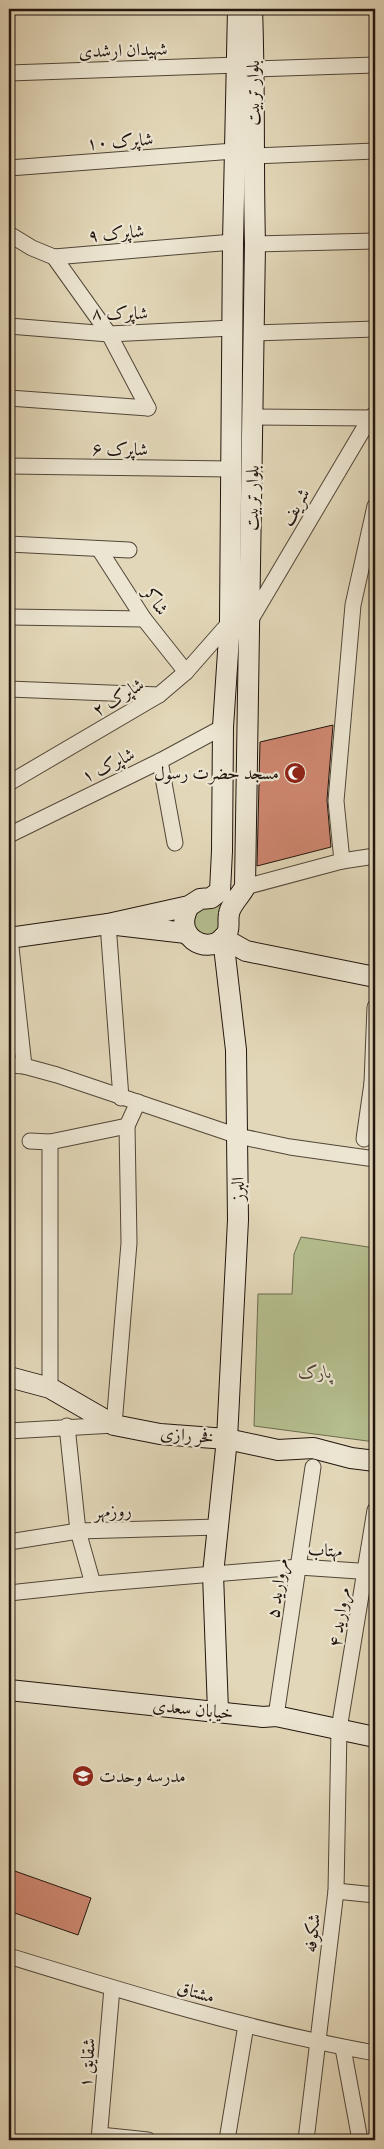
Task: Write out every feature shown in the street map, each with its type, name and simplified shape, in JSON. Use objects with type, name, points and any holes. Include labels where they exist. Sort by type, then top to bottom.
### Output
[{"type":"street","name":"بلوار تربیت","points":[[238,9],[246,67]]},
{"type":"street","name":"بلوار تربیت","points":[[211,898],[220,891],[222,851],[223,727],[230,622],[233,242],[243,154],[246,67],[252,9]]},
{"type":"street","name":"شهیدان ارشدی","points":[[9,73],[375,65]]},
{"type":"street","name":"شاپرک ۱۰","points":[[9,168],[243,154],[375,151]]},
{"type":"street","name":"بلوار تربیت","points":[[243,154],[254,244],[245,887]]},
{"type":"street","name":"شاپرک ۹","points":[[9,234],[32,248],[54,257],[233,242]]},
{"type":"street","points":[[254,244],[375,241]]},
{"type":"street","points":[[9,398],[148,408],[109,334],[54,257]]},
{"type":"street","name":"شاپرک ۸","points":[[9,326],[109,334],[232,328]]},
{"type":"street","points":[[254,333],[375,329]]},
{"type":"street","points":[[253,418],[372,416]]},
{"type":"street","name":"شریف","points":[[250,621],[372,416]]},
{"type":"street","name":"شاپرک ۶","points":[[9,466],[230,469]]},
{"type":"street","points":[[342,861],[336,801],[353,605],[375,506]]},
{"type":"street","points":[[9,544],[129,550]]},
{"type":"street","name":"شاکر","points":[[100,549],[144,619],[186,672]]},
{"type":"street","points":[[9,617],[144,619]]},
{"type":"street","name":"شاپرک ۲","points":[[9,783],[159,695],[186,672],[230,622]]},
{"type":"street","points":[[9,689],[159,695]]},
{"type":"street","name":"شاپرک ۱","points":[[9,835],[223,727]]},
{"type":"street","points":[[160,760],[175,843]]},
{"type":"street","points":[[229,913],[245,887],[342,861],[375,856]]},
{"type":"street","points":[[189,906],[183,922],[188,936],[201,944],[217,943],[223,938],[230,926],[229,913],[220,902],[211,898],[200,899],[189,906],[108,924],[9,938],[16,1065],[138,1102],[238,1136],[290,1147],[375,1159]]},
{"type":"street","points":[[108,924],[186,933]]},
{"type":"street","points":[[108,924],[121,1098]]},
{"type":"street","points":[[223,938],[246,951],[375,977]]},
{"type":"street","name":"البرز","points":[[218,1711],[213,1574],[227,1439],[238,1220],[236,1050],[223,938]]},
{"type":"street","points":[[364,1139],[374,1083],[375,1007]]},
{"type":"street","points":[[9,1431],[67,1426],[114,1426],[129,1243],[127,1126],[138,1102]]},
{"type":"street","points":[[30,1141],[50,1142],[127,1126]]},
{"type":"street","points":[[50,1142],[50,1388]]},
{"type":"street","name":"فخر رازی","points":[[9,1377],[50,1388],[114,1426],[160,1434],[227,1439],[278,1450],[313,1448],[351,1458],[375,1461]]},
{"type":"street","points":[[67,1426],[78,1531],[93,1584]]},
{"type":"street","name":"مروارید ۵","points":[[276,1716],[300,1567],[313,1466]]},
{"type":"street","name":"مروارید ۴","points":[[339,1729],[370,1572],[375,1510]]},
{"type":"street","name":"روزمهر","points":[[9,1542],[78,1531],[218,1527]]},
{"type":"street","name":"مهتاب","points":[[9,1593],[300,1567],[370,1572]]},
{"type":"street","name":"خیابان سعدی","points":[[9,1690],[263,1717],[276,1716],[375,1737]]},
{"type":"street","name":"شکوفه","points":[[306,2140],[336,1891],[339,1729]]},
{"type":"street","points":[[336,1891],[375,1895]]},
{"type":"street","name":"مشتاق","points":[[9,1956],[112,1988],[246,2026],[375,2054]]},
{"type":"street","name":"شقایق ۱","points":[[100,2138],[112,1988]]},
{"type":"street","points":[[227,2140],[246,2026]]},
{"type":"street","points":[[343,2048],[360,2140]]},
{"type":"street","points":[[100,2138],[148,2140]]},
{"type":"green space","points":[[220,902],[229,913],[209,945],[184,914]]},
{"type":"green space","name":"پارک","points":[[301,1237],[375,1248],[375,1442],[254,1426],[258,1294],[292,1294],[294,1254]]},
{"type":"building","name":"مسجد حضرت رسول","points":[[333,725],[327,800],[331,847],[257,866],[260,742]]},
{"type":"building","points":[[9,1869],[91,1898],[78,1935],[9,1911]]},
{"type":"place","name":"مسجد حضرت رسول","points":[[295,773]]},
{"type":"place","name":"مدرسه وحدت","points":[[83,1776]]}]
